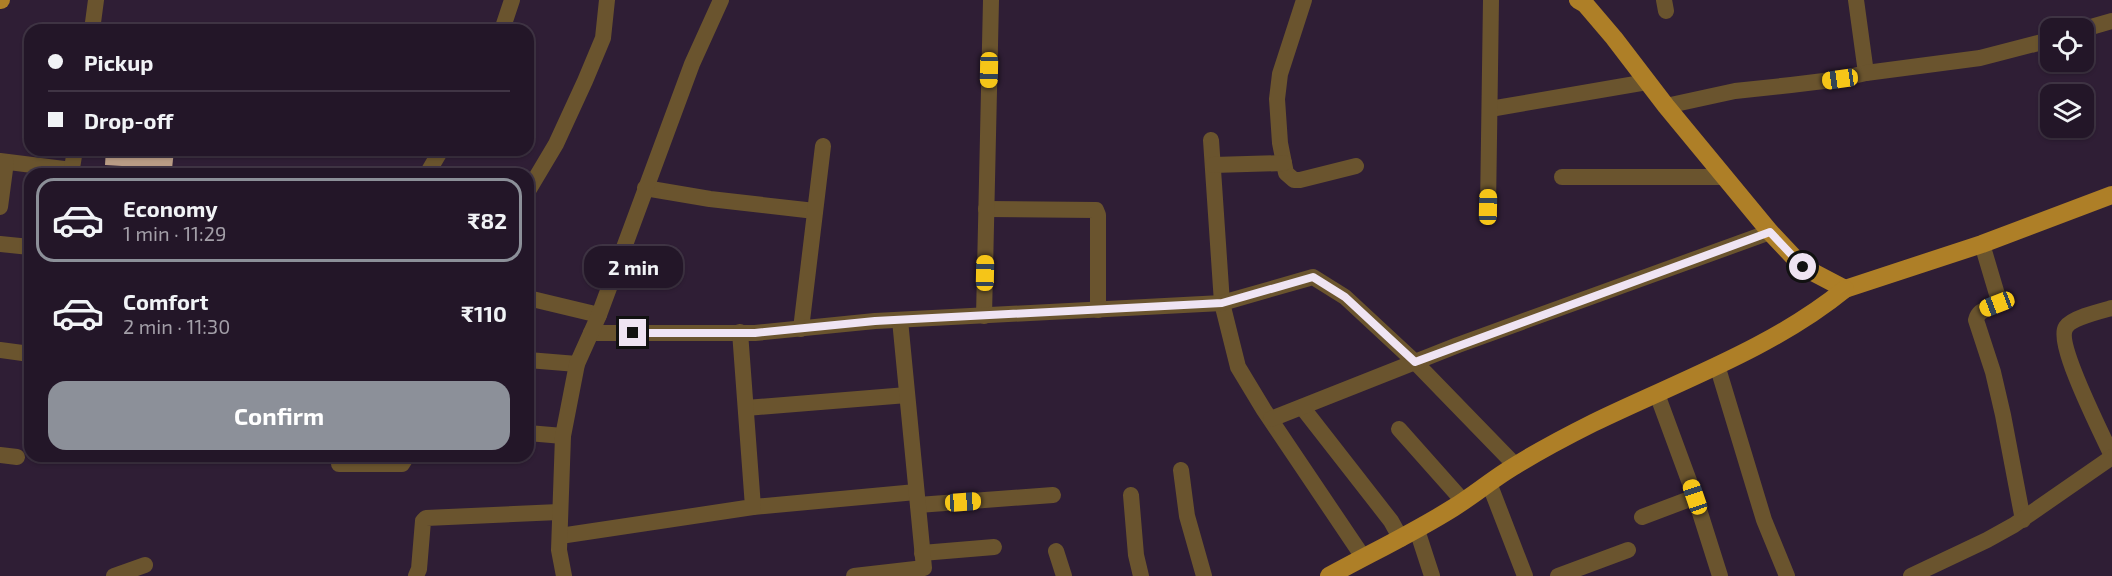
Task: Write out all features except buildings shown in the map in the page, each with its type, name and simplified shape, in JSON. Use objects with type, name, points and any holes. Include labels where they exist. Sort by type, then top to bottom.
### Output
[{"type":"main road","points":[[1583,1],[1770,232],[1803,267],[1845,289]]},
{"type":"main road","points":[[1329,576],[1417,530],[1516,466],[1593,423],[1717,365],[1791,327],[1821,309],[1845,289],[1982,244],[2112,195]]},
{"type":"street","points":[[93,24],[96,0]]},
{"type":"street","points":[[504,24],[512,0]]},
{"type":"street","points":[[534,181],[556,144],[603,38],[607,0]]},
{"type":"street","points":[[564,576],[559,550],[563,436],[577,364],[599,315],[693,64],[721,0]]},
{"type":"street","points":[[984,316],[991,0]]},
{"type":"street","points":[[1304,0],[1280,74],[1277,99],[1280,143],[1286,173],[1294,180],[1356,166]]},
{"type":"street","points":[[1488,207],[1491,0]]},
{"type":"street","points":[[1856,0],[1866,72]]},
{"type":"street","points":[[2094,26],[2112,21]]},
{"type":"street","points":[[1666,106],[1735,91],[1840,79],[1866,72],[1980,58],[2040,43]]},
{"type":"street","points":[[1490,109],[1647,82]]},
{"type":"street","points":[[1211,140],[1222,303],[1238,367],[1363,557]]},
{"type":"street","points":[[801,329],[823,146]]},
{"type":"street","points":[[0,207],[3,161],[46,168]]},
{"type":"street","points":[[1213,165],[1284,163]]},
{"type":"street","points":[[1562,177],[1725,177]]},
{"type":"street","points":[[645,188],[710,199],[815,211]]},
{"type":"street","points":[[986,209],[1096,210],[1098,310]]},
{"type":"street","points":[[1271,419],[1415,362],[1770,232]]},
{"type":"street","points":[[0,244],[24,246]]},
{"type":"street","points":[[1982,244],[1999,301],[1982,310],[1976,320],[2003,415],[2023,520]]},
{"type":"street","points":[[591,333],[755,333],[900,320],[1222,303],[1313,277],[1345,297],[1415,362],[1516,466]]},
{"type":"street","points":[[534,299],[599,315]]},
{"type":"street","points":[[1911,576],[1988,540],[2023,520],[2112,456],[2074,373],[2063,335],[2066,327],[2073,321],[2112,308]]},
{"type":"street","points":[[900,320],[924,566]]},
{"type":"street","points":[[740,332],[753,507]]},
{"type":"street","points":[[0,350],[24,353]]},
{"type":"street","points":[[534,360],[577,364]]},
{"type":"street","points":[[1717,365],[1764,520],[1787,576]]},
{"type":"street","points":[[1657,394],[1695,497],[1720,576]]},
{"type":"street","points":[[746,408],[907,395]]},
{"type":"street","points":[[1302,407],[1390,521],[1401,539]]},
{"type":"street","points":[[1399,429],[1463,501]]},
{"type":"street","points":[[534,434],[563,436]]},
{"type":"street","points":[[0,455],[18,457]]},
{"type":"street","points":[[339,464],[402,464],[403,462]]},
{"type":"street","points":[[1181,470],[1187,516],[1204,576]]},
{"type":"street","points":[[1489,483],[1524,576]]},
{"type":"street","points":[[560,536],[753,507],[1053,495]]},
{"type":"street","points":[[1131,495],[1136,555],[1141,576]]},
{"type":"street","points":[[1642,517],[1695,497]]},
{"type":"street","points":[[416,576],[419,569],[423,521],[426,518],[559,512]]},
{"type":"street","points":[[1417,530],[1432,576]]},
{"type":"street","points":[[854,576],[924,566],[994,547]]},
{"type":"street","points":[[1558,576],[1628,550]]},
{"type":"street","points":[[1056,551],[1064,576]]},
{"type":"street","points":[[114,576],[145,565]]},
{"type":"route","points":[[633,333],[755,333],[875,321],[1222,303],[1313,277],[1345,297],[1415,362],[1770,232],[1803,267]]}]
